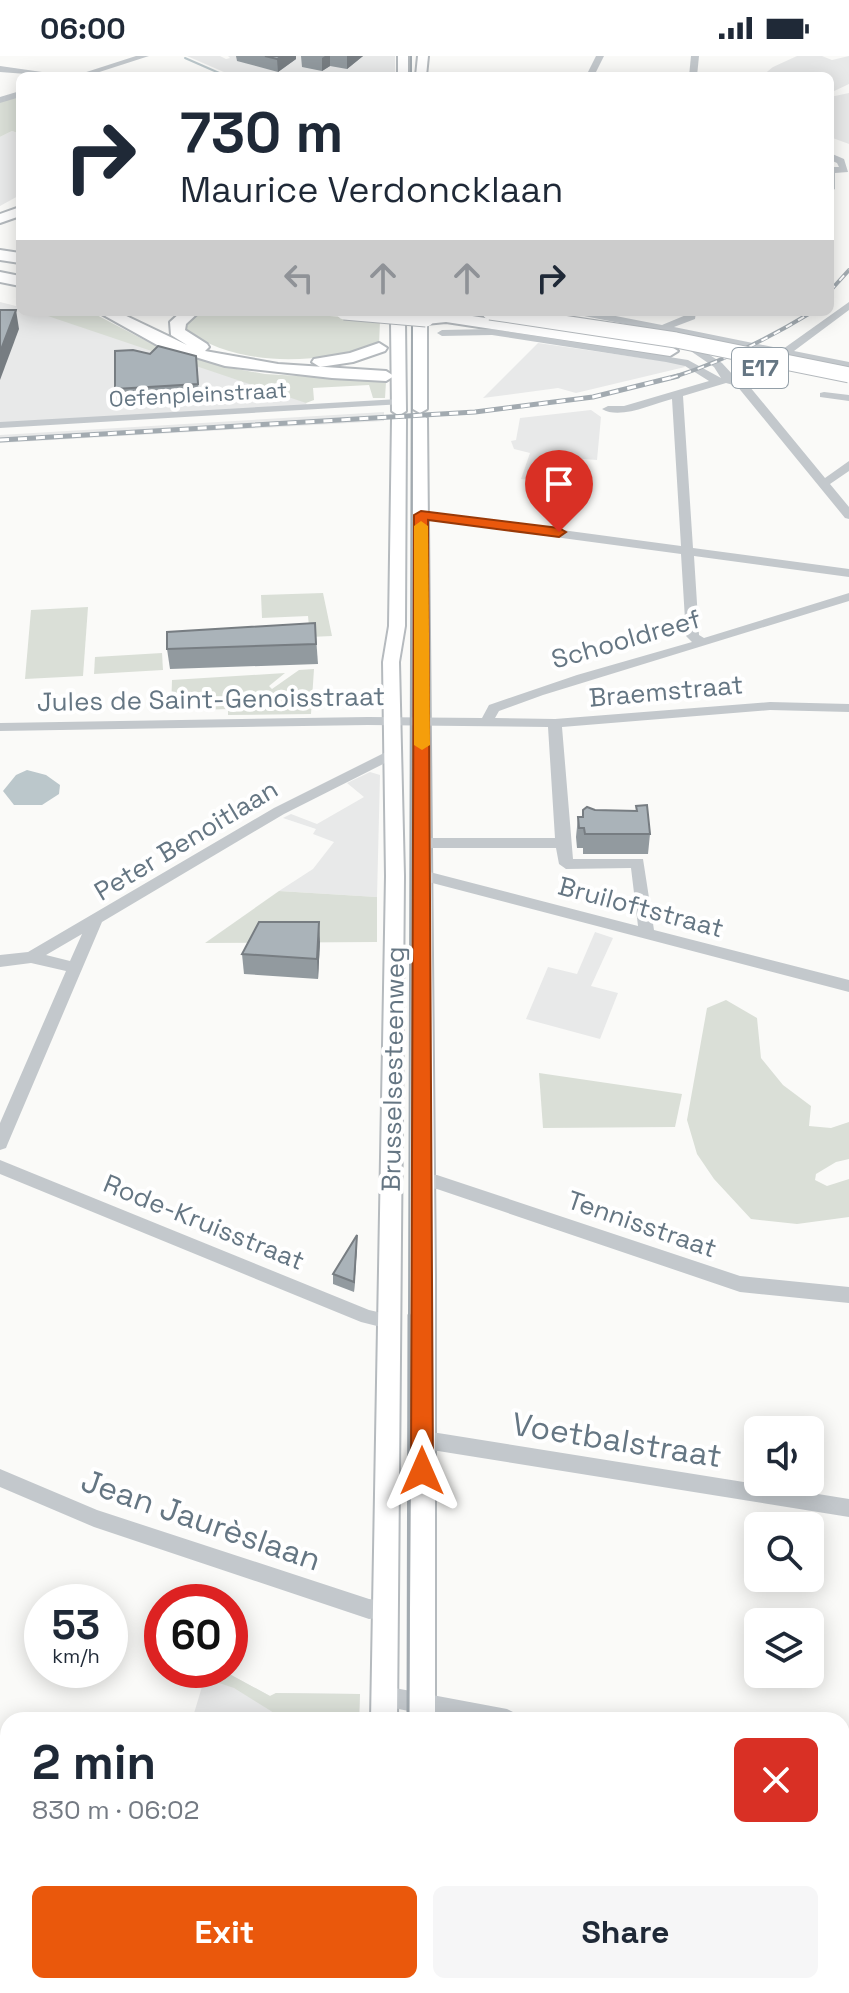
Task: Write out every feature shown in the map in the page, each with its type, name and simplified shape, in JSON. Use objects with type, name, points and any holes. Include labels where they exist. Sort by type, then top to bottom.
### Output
[{"type":"highway","points":[[114,316],[170,345],[239,364],[304,372],[392,372]]},
{"type":"highway","points":[[186,316],[178,322],[177,332],[194,344],[220,353],[392,372]]},
{"type":"highway","points":[[391,316],[426,319],[444,325]]},
{"type":"highway","name":"E17","points":[[517,316],[676,340],[849,375]]},
{"type":"highway","name":"E17","points":[[401,317],[444,325],[638,345],[849,387]]},
{"type":"highway","points":[[299,364],[340,360],[379,348]]},
{"type":"main road","name":"Brusselsesteenweg","points":[[384,1708],[394,753],[391,721],[392,645],[397,626],[399,411],[392,372],[401,317]]},
{"type":"main road","points":[[379,348],[389,342],[391,328],[401,317]]},
{"type":"main road","name":"Brusselsesteenweg","points":[[420,325],[422,1711]]},
{"type":"main road","points":[[392,372],[419,369]]},
{"type":"street","points":[[134,56],[143,56]]},
{"type":"street","points":[[91,72],[143,56]]},
{"type":"street","points":[[0,69],[21,72]]},
{"type":"street","points":[[834,170],[845,170],[835,162]]},
{"type":"street","points":[[787,351],[849,305]]},
{"type":"street","points":[[605,316],[849,365]]},
{"type":"street","points":[[660,327],[686,316]]},
{"type":"street","points":[[444,325],[688,363],[722,382],[745,386],[849,515]]},
{"type":"street","points":[[608,409],[624,409],[677,395],[722,382],[727,375],[718,365],[660,327]]},
{"type":"street","points":[[677,395],[693,636],[700,642]]},
{"type":"street","points":[[824,395],[849,398]]},
{"type":"street","name":"Oefenpleinstraat","points":[[0,425],[399,411]]},
{"type":"street","points":[[822,482],[831,480],[849,465]]},
{"type":"street","points":[[421,515],[849,573]]},
{"type":"street","name":"Schooldreef","points":[[486,722],[494,708],[565,681],[804,613],[849,597]]},
{"type":"street","name":"Braemstraat","points":[[486,722],[555,723],[770,706],[849,708]]},
{"type":"street","points":[[422,721],[486,722]]},
{"type":"street","name":"Jules de Saint-Genoisstraat","points":[[0,727],[422,721]]},
{"type":"street","points":[[555,723],[566,864],[638,863],[647,933]]},
{"type":"street","name":"Peter Benoitlaan","points":[[0,961],[31,957],[220,845],[394,753]]},
{"type":"street","points":[[422,843],[563,843]]},
{"type":"street","name":"Bruiloftstraat","points":[[422,875],[849,986]]},
{"type":"street","points":[[0,1143],[95,921]]},
{"type":"street","points":[[31,957],[75,968]]},
{"type":"street","name":"Rode-Kruisstraat","points":[[0,1167],[367,1317],[389,1321]]},
{"type":"street","name":"Tennisstraat","points":[[423,1182],[437,1182],[740,1284],[849,1295]]},
{"type":"street","name":"Voetbalstraat","points":[[422,1442],[438,1442],[849,1508]]},
{"type":"street","name":"Jean Jaurèslaan","points":[[0,1478],[94,1518],[369,1609],[386,1609]]},
{"type":"street","points":[[384,1708],[422,1711]]},
{"type":"shaded area","points":[[187,56],[220,56],[226,59],[230,58],[228,56],[395,56],[395,72],[224,72]]},
{"type":"shaded area","points":[[797,56],[822,56],[832,60],[849,56],[849,84],[834,91],[834,72],[767,72]]},
{"type":"shaded area","points":[[849,93],[849,144],[834,138],[834,96]]},
{"type":"shaded area","points":[[16,97],[16,132],[12,131],[0,137],[0,102]]},
{"type":"shaded area","points":[[12,131],[16,132],[16,197],[0,206],[0,137]]},
{"type":"shaded area","points":[[0,302],[16,306],[16,316],[50,316],[87,327],[305,402],[309,407],[0,425]]},
{"type":"shaded area","points":[[48,316],[99,316],[152,344],[220,366],[265,374],[386,382],[385,398],[373,398],[369,385],[313,388],[314,400],[306,403]]},
{"type":"shaded area","points":[[330,316],[380,320],[379,346],[304,359],[254,357],[207,343],[184,330],[192,318]]},
{"type":"shaded area","points":[[538,343],[684,364],[685,367],[576,393],[558,388],[483,398]]},
{"type":"shaded area","points":[[591,410],[601,417],[597,460],[572,458],[572,455],[557,456],[564,459],[562,463],[555,462],[548,482],[521,479],[530,453],[514,449],[511,441],[516,440],[520,418]]},
{"type":"shaded area","points":[[384,412],[384,421],[0,443],[0,435]]},
{"type":"shaded area","points":[[323,593],[332,636],[310,637],[308,616],[262,618],[261,595]]},
{"type":"shaded area","points":[[88,607],[83,676],[25,679],[31,610]]},
{"type":"shaded area","points":[[162,653],[163,670],[94,674],[95,657]]},
{"type":"shaded area","points":[[314,669],[311,714],[228,715],[228,709],[171,711],[172,680],[285,673],[269,686],[272,689],[299,670]]},
{"type":"shaded area","points":[[27,770],[46,775],[60,785],[59,794],[42,805],[14,805],[3,791],[16,775]]},
{"type":"shaded area","points":[[370,772],[380,775],[377,897],[279,891],[313,869],[334,842],[313,834],[316,829],[283,818],[291,814],[317,824],[364,797],[347,783]]},
{"type":"shaded area","points":[[279,891],[377,897],[377,942],[205,943]]},
{"type":"shaded area","points":[[595,932],[613,938],[591,986],[618,993],[600,1039],[526,1019],[548,967],[577,974]]},
{"type":"shaded area","points":[[726,1000],[757,1018],[761,1058],[783,1085],[811,1106],[809,1126],[831,1128],[849,1122],[849,1159],[836,1162],[816,1174],[815,1180],[827,1186],[849,1179],[849,1217],[797,1224],[751,1219],[714,1179],[697,1154],[687,1120],[707,1008]]},
{"type":"shaded area","points":[[539,1073],[682,1094],[675,1127],[543,1128]]},
{"type":"shaded area","points":[[248,1684],[270,1696],[276,1693],[360,1694],[359,1712],[194,1712],[202,1688],[248,1688]]},
{"type":"shaded area","points":[[248,1684],[270,1696],[276,1693],[360,1694],[359,1712],[273,1712],[234,1688],[248,1688]]},
{"type":"building","points":[[0,310],[16,310],[0,352]]},
{"type":"building","points":[[158,346],[196,356],[198,384],[115,389],[115,351],[133,350],[150,354]]},
{"type":"building","points":[[315,623],[316,644],[167,649],[167,632]]},
{"type":"building","points":[[647,805],[650,834],[585,834],[584,828],[579,828],[578,817],[583,817],[583,810],[587,807],[637,811],[636,806]]},
{"type":"building","points":[[259,922],[319,922],[317,959],[242,954]]},
{"type":"building","points":[[357,1235],[354,1282],[333,1274]]},
{"type":"waterway","points":[[185,58],[217,72]]},
{"type":"tram line","points":[[411,56],[411,72]]},
{"type":"tram line","points":[[409,1317],[412,324]]},
{"type":"tram line","points":[[408,1712],[409,1315]]},
{"type":"railway","points":[[834,287],[849,270]]},
{"type":"railway","points":[[674,377],[743,350],[805,316]]},
{"type":"railway","points":[[674,377],[678,376]]},
{"type":"railway","points":[[0,440],[475,412],[593,397],[674,377]]},
{"type":"slow traffic","points":[[421,526],[422,745]]},
{"type":"route","points":[[422,1471],[421,515],[559,532]]}]
